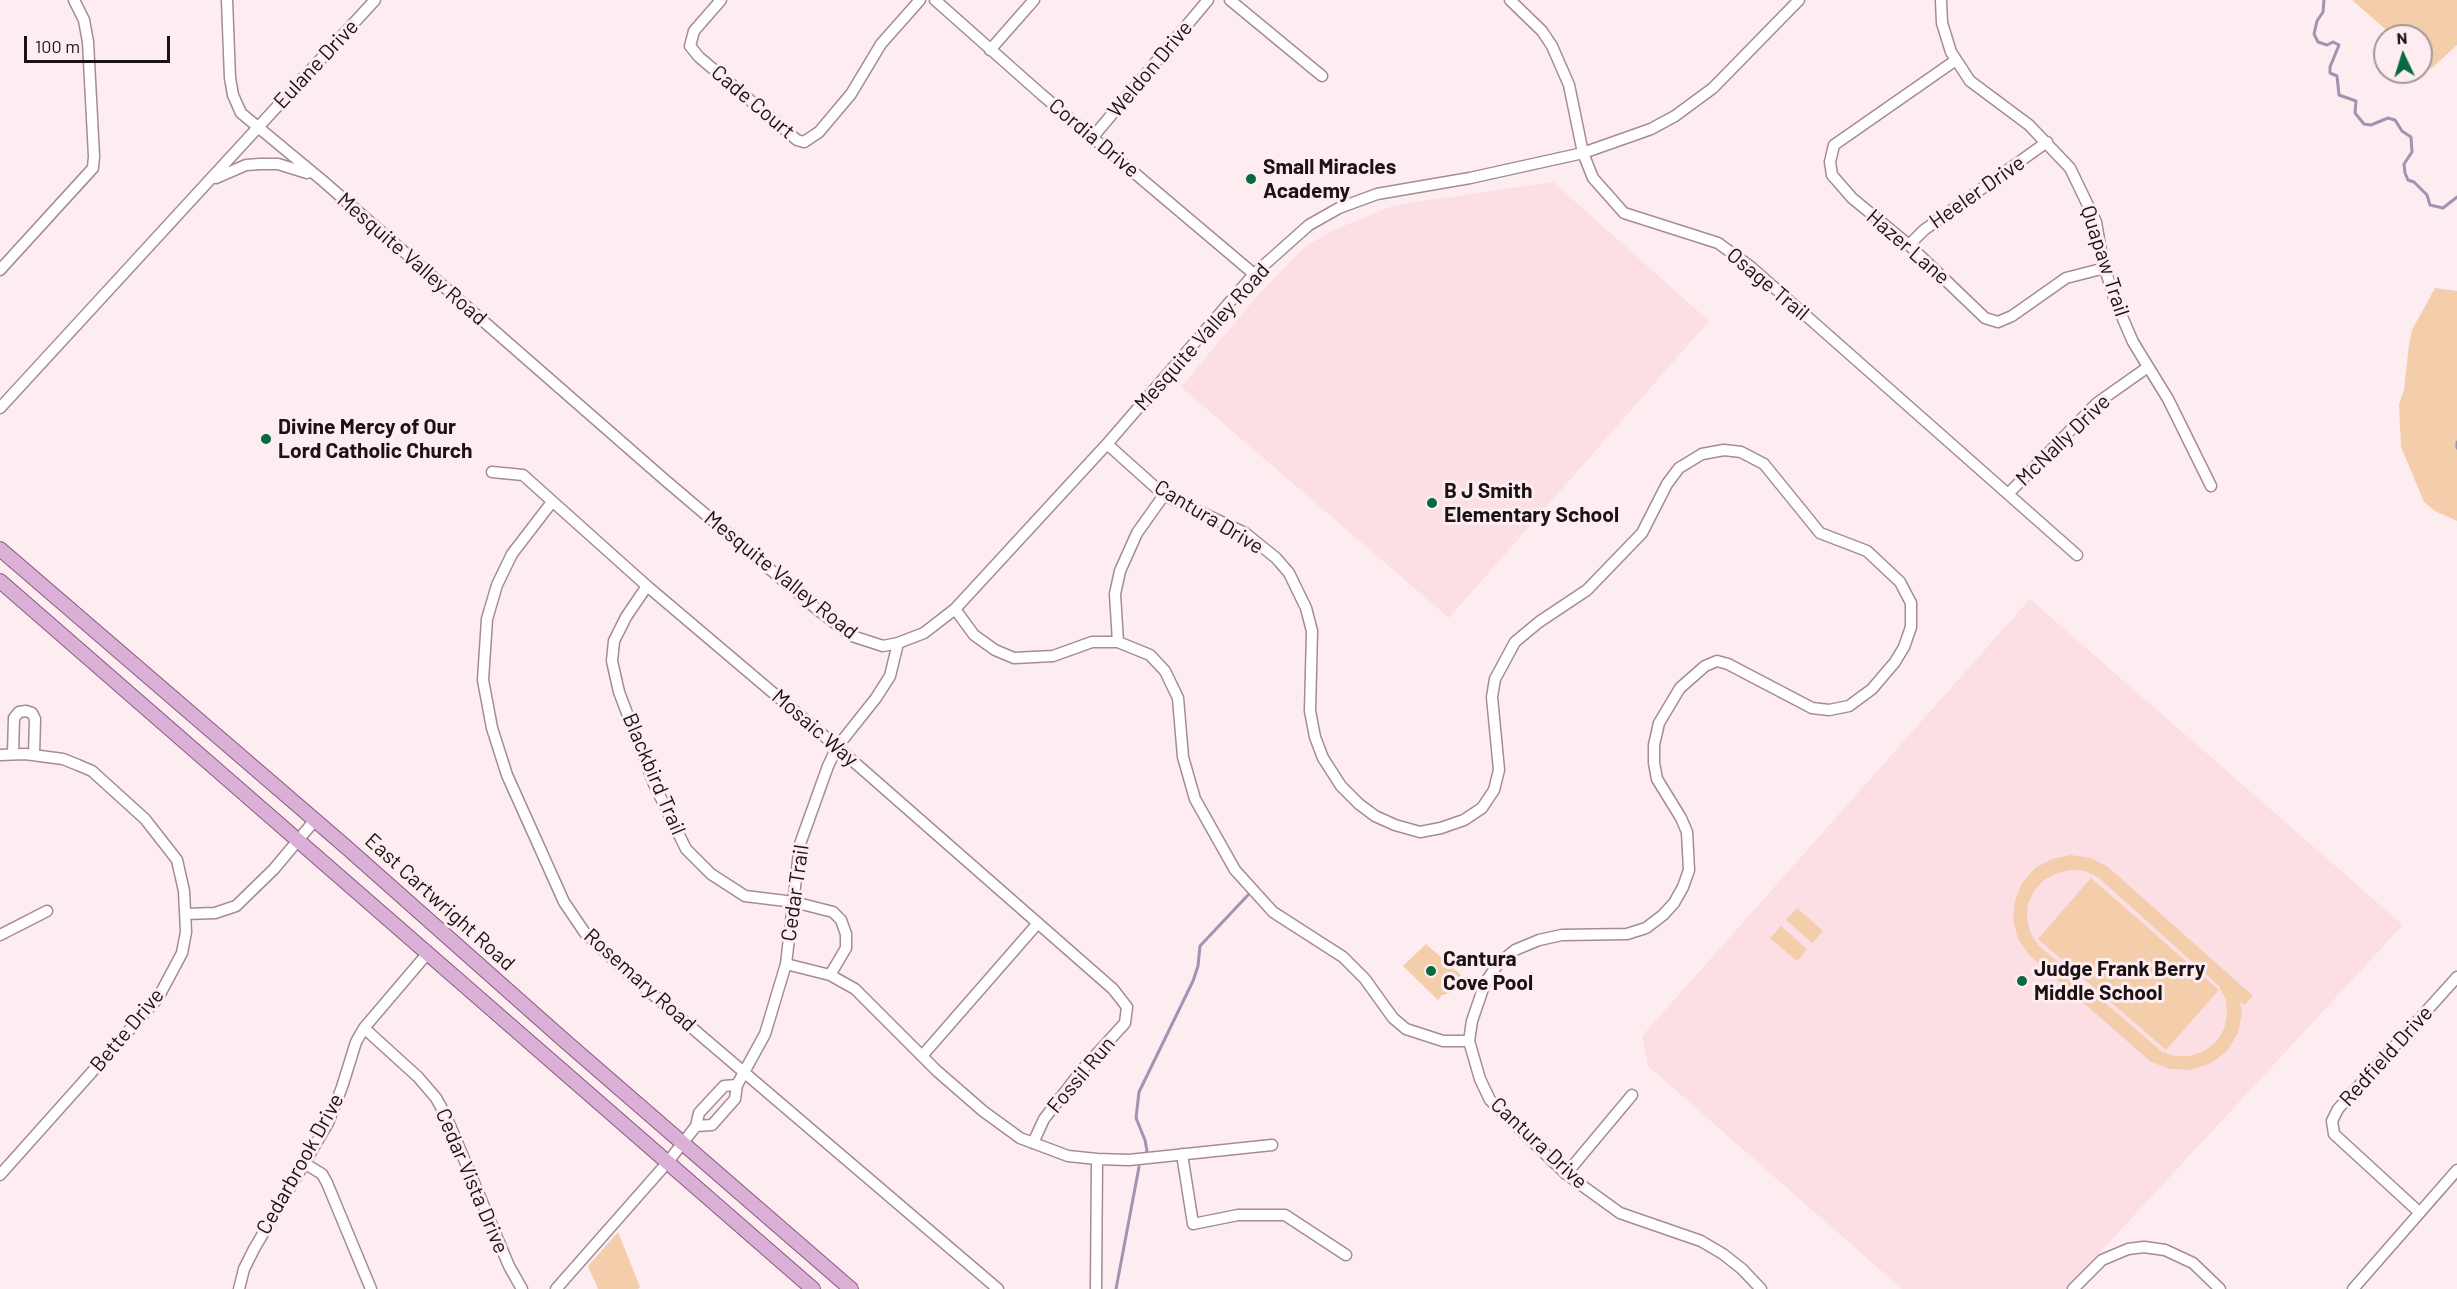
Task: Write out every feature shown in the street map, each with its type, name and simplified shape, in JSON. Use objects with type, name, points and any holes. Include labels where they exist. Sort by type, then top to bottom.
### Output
[{"type":"main road","name":"East Cartwright Road","points":[[0,549],[315,820],[851,1289]]},
{"type":"main road","points":[[0,581],[813,1289]]},
{"type":"street","points":[[1,266],[93,168],[88,42],[84,20],[74,0]]},
{"type":"street","name":"Mesquite Valley Road","points":[[227,0],[233,95],[241,113],[818,610],[852,636],[883,646],[924,633],[955,609],[1107,444],[1254,274],[1309,225],[1339,208],[1377,194],[1470,178],[1583,153],[1634,136],[1675,116],[1713,88],[1799,0]]},
{"type":"street","name":"Eulane Drive","points":[[257,127],[375,0]]},
{"type":"street","name":"Cade Court","points":[[721,0],[694,31],[690,46],[699,57],[797,140],[804,142],[819,132],[851,94],[881,44],[920,0]]},
{"type":"street","name":"Cordia Drive","points":[[935,0],[1092,138],[1254,274]]},
{"type":"street","points":[[990,50],[1034,0]]},
{"type":"street","name":"Weldon Drive","points":[[1092,138],[1208,0]]},
{"type":"street","points":[[1230,0],[1322,76]]},
{"type":"street","name":"Quapaw Trail","points":[[1941,0],[1942,23],[1951,52],[1970,81],[2029,125],[2070,168],[2096,222],[2114,298],[2133,342],[2173,408],[2211,486]]},
{"type":"street","name":"Osage Trail","points":[[1513,1],[1542,31],[1561,65],[1575,106],[1583,153],[1593,178],[1624,213],[1718,243],[1751,267],[2077,555]]},
{"type":"street","name":"Hazer Lane","points":[[1956,60],[1833,145],[1830,162],[1832,175],[1852,198],[1909,245],[1985,318],[1998,321],[2012,316],[2066,278],[2105,267]]},
{"type":"street","points":[[0,408],[257,127]]},
{"type":"street","name":"Heeler Drive","points":[[1909,245],[1924,230],[2047,142]]},
{"type":"street","points":[[205,184],[227,171],[246,165],[260,164],[293,167],[319,178]]},
{"type":"street","name":"McNally Drive","points":[[2008,494],[2097,403],[2148,367]]},
{"type":"street","name":"Cantura Drive","points":[[1107,444],[1164,495],[1245,533],[1289,573],[1306,608],[1311,631],[1310,711],[1315,737],[1323,758],[1341,786],[1359,804],[1385,821],[1420,832],[1442,828],[1464,820],[1482,808],[1494,790],[1499,770],[1492,697],[1495,679],[1515,642],[1539,622],[1587,590],[1642,533],[1667,484],[1679,468],[1701,454],[1724,450],[1741,452],[1764,464],[1820,533],[1867,551],[1900,582],[1911,603],[1911,627],[1904,647],[1895,662],[1872,689],[1849,706],[1829,710],[1812,708],[1728,664],[1717,661],[1705,666],[1680,688],[1659,723],[1653,763],[1657,779],[1687,832],[1689,870],[1674,903],[1646,928],[1627,934],[1563,935],[1539,940],[1515,950],[1498,964],[1485,983],[1476,1006],[1469,1041],[1479,1079],[1490,1100],[1566,1174],[1620,1214],[1693,1238],[1723,1254],[1742,1269],[1761,1289]]},
{"type":"street","name":"Mosaic Way","points":[[492,472],[523,475],[647,586],[837,747],[1038,923],[1113,989],[1127,1006]]},
{"type":"street","points":[[1118,642],[1115,594],[1120,571],[1137,533],[1164,495]]},
{"type":"street","name":"Rosemary Road","points":[[552,502],[512,554],[496,585],[487,619],[483,680],[492,728],[507,776],[564,902],[585,933],[630,975],[998,1289]]},
{"type":"street","name":"Blackbird Trail","points":[[647,586],[626,617],[614,641],[612,661],[619,692],[654,784],[686,849],[711,874],[745,896],[794,902],[833,912],[841,920],[846,934],[846,948],[831,975]]},
{"type":"street","points":[[955,609],[974,635],[996,650],[1014,658],[1053,656],[1092,642],[1118,642],[1150,655],[1165,671],[1178,698],[1183,757],[1195,799],[1212,833],[1235,870],[1273,912],[1343,957],[1365,979],[1393,1018],[1406,1029],[1443,1041],[1469,1041]]},
{"type":"street","name":"Cedar Trail","points":[[696,1126],[712,1125],[735,1099],[737,1085],[765,1034],[786,964],[800,844],[837,747],[876,698],[890,676],[898,643]]},
{"type":"street","points":[[13,754],[14,718],[19,712],[26,711],[32,713],[35,719],[34,755]]},
{"type":"street","name":"Bette Drive","points":[[0,755],[34,755],[63,759],[92,771],[145,819],[177,860],[184,891],[186,914],[186,932],[182,953],[158,998],[0,1175]]},
{"type":"street","points":[[186,914],[216,913],[236,906],[274,869],[315,820]]},
{"type":"street","points":[[0,935],[47,911]]},
{"type":"street","points":[[922,1056],[1038,923]]},
{"type":"street","name":"Cedarbrook Drive","points":[[239,1289],[244,1269],[254,1249],[328,1123],[354,1048],[364,1028],[427,954]]},
{"type":"street","points":[[786,964],[831,975],[855,989],[922,1056],[983,1111],[1020,1138],[1033,1143],[1068,1156],[1129,1160],[1272,1145]]},
{"type":"street","name":"Redfield Drive","points":[[2419,1212],[2334,1134],[2332,1120],[2338,1109],[2457,977]]},
{"type":"street","name":"Fossil Run","points":[[1033,1143],[1044,1119],[1082,1070],[1125,1023],[1127,1006]]},
{"type":"street","name":"Cedar Vista Drive","points":[[364,1028],[421,1080],[436,1098],[446,1116],[509,1266],[522,1289]]},
{"type":"street","name":"Cedar Trail","points":[[556,1289],[667,1163],[696,1126],[699,1113],[724,1086],[737,1085]]},
{"type":"street","points":[[1566,1174],[1632,1095]]},
{"type":"street","points":[[1182,1154],[1193,1224],[1238,1215],[1285,1215],[1346,1256]]},
{"type":"street","points":[[1096,1289],[1097,1159]]},
{"type":"street","points":[[304,1163],[322,1174],[327,1183],[371,1289]]},
{"type":"street","points":[[2353,1289],[2457,1170]]},
{"type":"street","points":[[2073,1289],[2102,1260],[2128,1249],[2144,1247],[2165,1250],[2193,1263],[2220,1289]]},
{"type":"shaded area","points":[[2352,0],[2457,0],[2457,45],[2433,67],[2433,24],[2379,24]]},
{"type":"shaded area","name":"B J Smith Elementary School","points":[[1553,182],[1709,321],[1449,618],[1181,387],[1257,296],[1306,246],[1336,229],[1395,205]]},
{"type":"shaded area","points":[[2435,288],[2457,291],[2457,521],[2435,511],[2424,502],[2401,447],[2399,404],[2404,390],[2412,330]]},
{"type":"shaded area","name":"Judge Frank Berry Middle School","points":[[2030,599],[2403,925],[2066,1289],[1902,1289],[1648,1066],[1642,1036]]},
{"type":"shaded area","points":[[2071,855],[2091,858],[2108,867],[2253,996],[2245,1005],[2240,1002],[2242,1013],[2238,1033],[2227,1051],[2211,1063],[2191,1070],[2170,1069],[2151,1062],[2029,955],[2018,939],[2013,920],[2015,901],[2022,883],[2035,868],[2052,859]],"holes":[[[2071,870],[2085,871],[2098,877],[2219,986],[2226,1000],[2227,1015],[2224,1029],[2216,1042],[2204,1051],[2190,1056],[2175,1056],[2161,1051],[2038,945],[2030,932],[2027,918],[2028,904],[2034,891],[2044,880],[2057,873]]]},
{"type":"shaded area","points":[[2091,878],[2219,990],[2166,1050],[2038,939]]},
{"type":"shaded area","points":[[1797,908],[1823,931],[1812,943],[1786,920]]},
{"type":"shaded area","points":[[1781,926],[1807,949],[1797,961],[1770,938]]},
{"type":"shaded area","name":"Cantura Cove Pool","points":[[1426,944],[1461,975],[1455,987],[1450,989],[1451,993],[1442,995],[1438,1000],[1403,966]]},
{"type":"shaded area","points":[[618,1232],[640,1287],[638,1289],[598,1289],[588,1266]]},
{"type":"waterway","points":[[2324,0],[2323,12],[2317,21],[2314,34],[2318,42],[2327,45],[2333,42],[2339,45],[2330,67],[2330,73],[2337,76],[2339,95],[2356,101],[2355,113],[2364,124],[2371,125],[2388,118],[2395,120],[2402,131],[2411,137],[2412,152],[2404,164],[2405,173],[2408,180],[2414,182],[2427,195],[2430,205],[2443,208],[2457,197]]},
{"type":"waterway","points":[[2457,442],[2457,448]]},
{"type":"waterway","points":[[1145,1155],[1147,1151],[1145,1140],[1136,1118],[1139,1092],[1193,981],[1198,966],[1200,946],[1248,895]]},
{"type":"waterway","points":[[1116,1289],[1139,1167]]},
{"type":"place","name":"Small Miracles Academy","points":[[1251,179]]},
{"type":"place","name":"Divine Mercy of Our Lord Catholic Church","points":[[266,439]]},
{"type":"place","name":"B J Smith Elementary School","points":[[1432,503]]},
{"type":"place","name":"Cantura Cove Pool","points":[[1431,971]]},
{"type":"place","name":"Judge Frank Berry Middle School","points":[[2022,981]]}]
